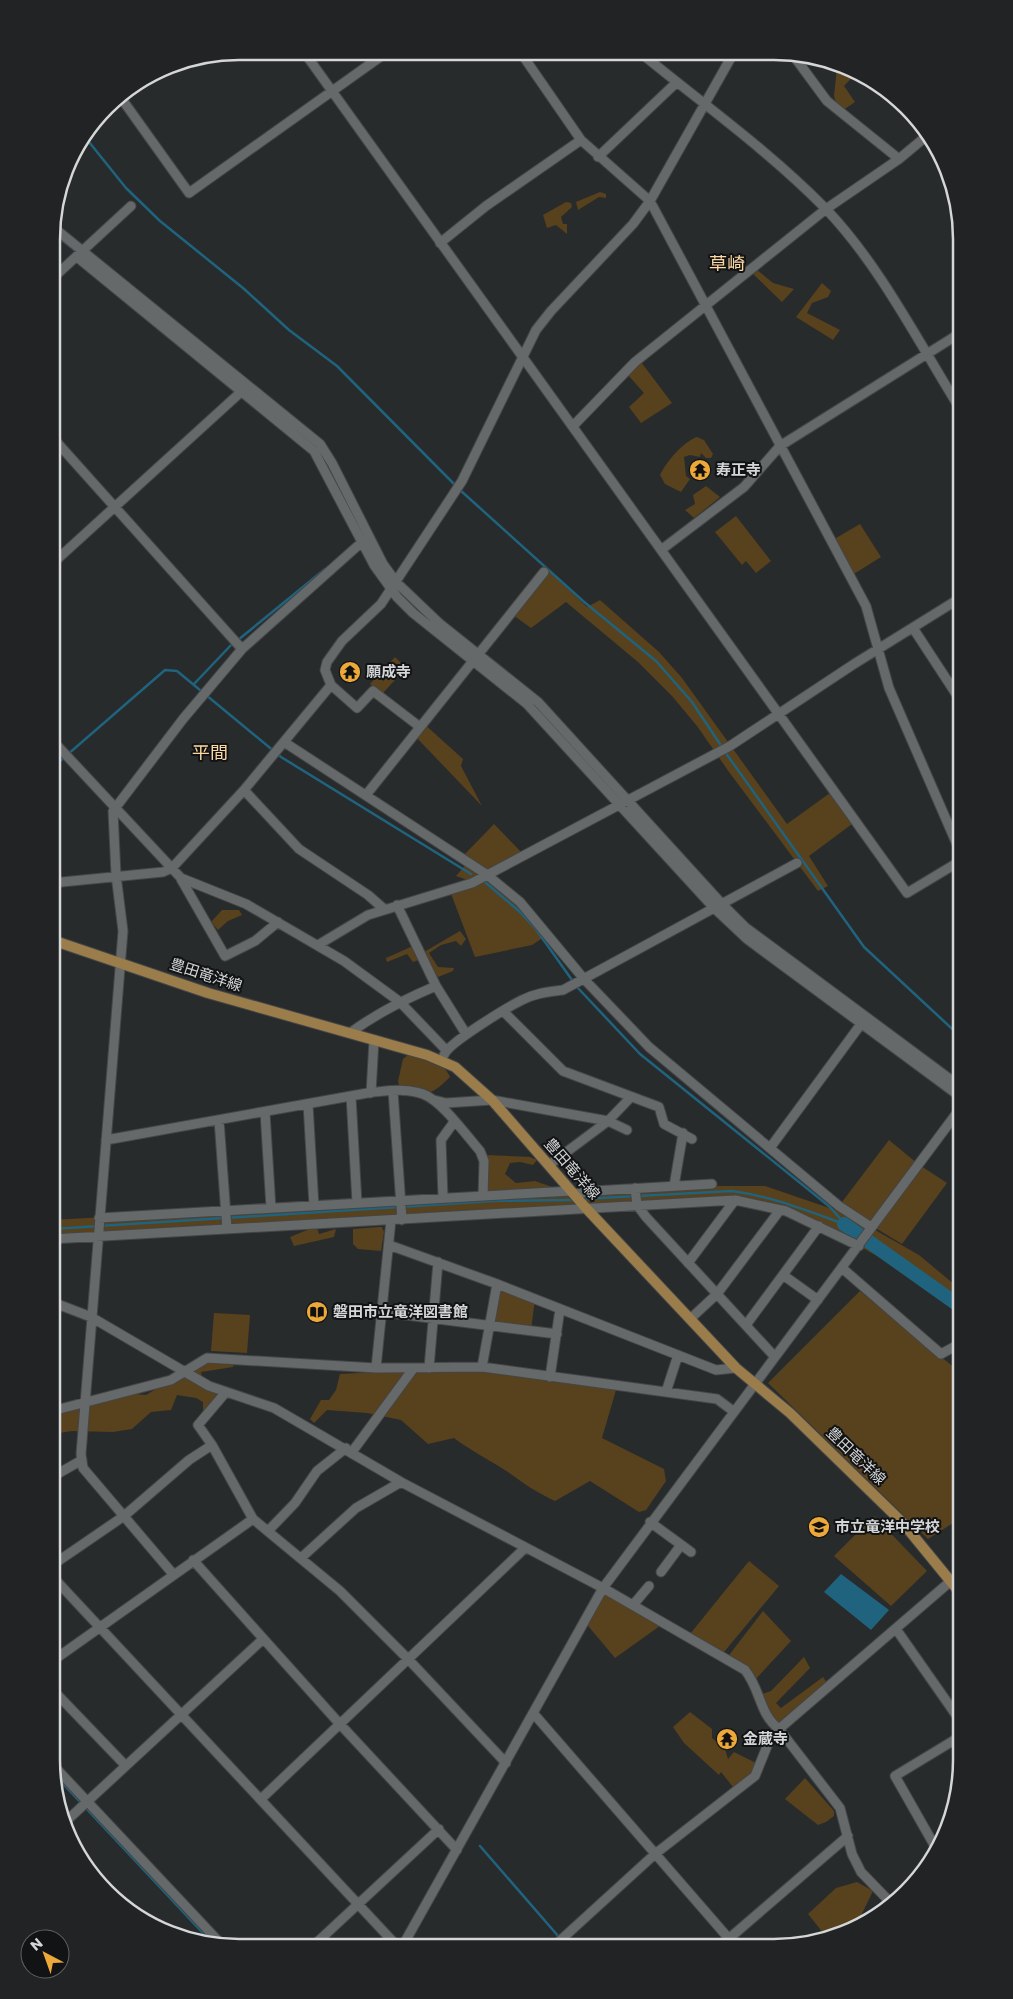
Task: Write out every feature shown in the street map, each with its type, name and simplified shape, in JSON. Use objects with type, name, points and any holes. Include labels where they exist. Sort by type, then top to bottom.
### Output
[{"type":"main road","name":"豊田竜洋線","points":[[60,943],[208,993],[374,1040],[443,1061],[455,1067],[492,1100],[585,1207],[736,1368],[790,1413],[903,1523],[952,1580]]},
{"type":"street","points":[[310,60],[908,894],[953,864]]},
{"type":"street","points":[[124,102],[189,193],[377,60]]},
{"type":"street","points":[[526,60],[581,140],[650,201],[866,606],[897,710],[953,838]]},
{"type":"street","points":[[650,60],[782,167],[826,209],[872,268],[953,398]]},
{"type":"street","points":[[420,727],[373,691],[357,708],[331,686],[325,670],[326,662],[342,642],[372,615],[393,586],[462,481],[536,330],[547,315],[633,224],[650,201],[730,60]]},
{"type":"street","points":[[798,62],[827,101],[899,159]]},
{"type":"street","points":[[598,157],[677,82]]},
{"type":"street","points":[[573,426],[635,362],[826,209],[899,159],[923,139]]},
{"type":"street","points":[[440,243],[492,202],[581,140]]},
{"type":"street","points":[[60,272],[131,206]]},
{"type":"street","points":[[60,234],[79,254],[314,451],[362,542],[393,586],[418,606],[527,704],[623,802],[747,939],[953,1091]]},
{"type":"street","points":[[79,254],[320,444],[332,463],[393,586]]},
{"type":"street","points":[[661,550],[744,487],[780,446],[953,338]]},
{"type":"street","points":[[60,557],[242,391]]},
{"type":"street","points":[[60,446],[242,649]]},
{"type":"street","points":[[173,1574],[82,1468],[84,1404],[123,931],[116,875],[113,811],[182,719],[242,649],[362,542]]},
{"type":"street","points":[[366,795],[544,572]]},
{"type":"street","points":[[318,946],[343,929],[384,909],[472,883],[730,746],[854,664],[953,603]]},
{"type":"street","points":[[913,628],[953,689]]},
{"type":"street","points":[[60,882],[116,875],[163,872],[172,868],[244,790],[331,686]]},
{"type":"street","points":[[284,742],[487,874],[520,902],[584,979],[649,1047],[839,1206],[871,1227]]},
{"type":"street","points":[[60,749],[181,878],[225,956],[255,941],[278,922]]},
{"type":"street","points":[[244,790],[299,849],[368,895],[384,909]]},
{"type":"street","points":[[443,1061],[446,1050],[466,1034],[522,1000],[542,992],[563,990],[797,863]]},
{"type":"street","points":[[181,878],[246,904],[377,982],[400,1002],[446,1050]]},
{"type":"street","points":[[398,905],[436,986],[466,1034]]},
{"type":"street","points":[[718,906],[953,1081]]},
{"type":"street","points":[[350,1033],[372,1017],[436,986]]},
{"type":"street","points":[[504,1012],[563,1071],[659,1107],[664,1124],[692,1138]]},
{"type":"street","points":[[770,1148],[861,1024]]},
{"type":"street","points":[[371,1092],[374,1040]]},
{"type":"street","points":[[106,1140],[371,1092],[393,1091],[422,1093],[434,1100],[446,1103],[492,1100],[608,1121],[626,1130]]},
{"type":"street","points":[[393,1091],[402,1220]]},
{"type":"street","points":[[351,1096],[357,1203]]},
{"type":"street","points":[[549,1165],[608,1121],[632,1097]]},
{"type":"street","points":[[434,1100],[480,1151],[484,1161],[483,1196]]},
{"type":"street","points":[[308,1104],[314,1206]]},
{"type":"street","points":[[265,1112],[271,1208]]},
{"type":"street","points":[[407,1939],[603,1588],[650,1522],[953,1118]]},
{"type":"street","points":[[219,1120],[227,1229]]},
{"type":"street","points":[[443,1198],[441,1140],[454,1122]]},
{"type":"street","points":[[674,1186],[683,1133]]},
{"type":"street","points":[[99,1218],[712,1184]]},
{"type":"street","points":[[635,1188],[637,1204],[775,1357]]},
{"type":"street","points":[[60,1239],[402,1220],[637,1204],[735,1200],[780,1210],[819,1226],[858,1246]]},
{"type":"street","points":[[688,1262],[735,1200]]},
{"type":"street","points":[[690,1319],[717,1294],[780,1210]]},
{"type":"street","points":[[376,1368],[391,1220]]},
{"type":"street","points":[[746,1325],[819,1226]]},
{"type":"street","points":[[389,1245],[497,1284],[716,1370],[736,1368]]},
{"type":"street","points":[[429,1368],[438,1262]]},
{"type":"street","points":[[842,1268],[941,1354],[953,1348]]},
{"type":"street","points":[[783,1275],[818,1300]]},
{"type":"street","points":[[482,1367],[497,1284]]},
{"type":"street","points":[[60,1305],[91,1317],[183,1373],[226,1392],[274,1408],[401,1482],[603,1588],[745,1670],[754,1681],[768,1720],[779,1729],[791,1747],[840,1808],[852,1854],[861,1872],[887,1899]]},
{"type":"street","points":[[550,1377],[560,1309]]},
{"type":"street","points":[[382,1312],[490,1324],[557,1334]]},
{"type":"street","points":[[666,1392],[678,1355]]},
{"type":"street","points":[[60,1409],[171,1380],[207,1358],[376,1368],[482,1367],[717,1399],[733,1411]]},
{"type":"street","points":[[268,1530],[295,1503],[317,1471],[349,1450],[413,1368]]},
{"type":"street","points":[[226,1392],[198,1426],[212,1445],[254,1519],[340,1591],[409,1660],[456,1713],[506,1763]]},
{"type":"street","points":[[60,1560],[124,1516],[189,1460],[212,1445]]},
{"type":"street","points":[[60,1472],[82,1460]]},
{"type":"street","points":[[301,1558],[356,1508],[401,1482]]},
{"type":"street","points":[[60,1655],[173,1574],[254,1519]]},
{"type":"street","points":[[650,1522],[691,1552]]},
{"type":"street","points":[[661,1572],[681,1545]]},
{"type":"street","points":[[261,1799],[525,1548]]},
{"type":"street","points":[[194,1560],[262,1640],[457,1850]]},
{"type":"street","points":[[562,1939],[656,1854],[754,1776],[770,1739],[779,1729],[952,1580]]},
{"type":"street","points":[[60,1585],[390,1939]]},
{"type":"street","points":[[633,1605],[649,1586]]},
{"type":"street","points":[[896,1629],[953,1711]]},
{"type":"street","points":[[69,1818],[262,1640]]},
{"type":"street","points":[[60,1697],[125,1765]]},
{"type":"street","points":[[534,1714],[729,1939],[848,1836]]},
{"type":"street","points":[[933,1843],[895,1776],[953,1741]]},
{"type":"street","points":[[60,1773],[214,1937]]},
{"type":"street","points":[[321,1939],[439,1829]]},
{"type":"shaded area","points":[[837,71],[852,78],[844,86],[855,102],[839,113],[834,96]]},
{"type":"shaded area","points":[[600,192],[606,194],[606,198],[599,197],[578,210],[576,202]]},
{"type":"shaded area","points":[[566,202],[571,203],[572,207],[561,217],[563,224],[567,224],[567,234],[556,225],[547,228],[543,215]]},
{"type":"shaded area","points":[[756,269],[773,283],[794,289],[782,302],[752,273]]},
{"type":"shaded area","points":[[822,283],[831,291],[828,297],[812,303],[807,313],[840,330],[833,340],[796,317]]},
{"type":"shaded area","points":[[641,362],[672,403],[641,423],[629,407],[644,393],[628,375]]},
{"type":"shaded area","points":[[697,437],[704,440],[713,454],[711,458],[706,458],[701,453],[700,457],[690,455],[684,457],[686,476],[690,479],[681,492],[665,484],[660,475],[676,453],[686,443]]},
{"type":"shaded area","points":[[706,486],[720,497],[694,518],[685,510],[695,504],[693,495]]},
{"type":"shaded area","points":[[736,516],[771,561],[756,573],[746,561],[742,565],[715,532]]},
{"type":"shaded area","points":[[860,524],[881,557],[849,577],[831,541]]},
{"type":"shaded area","points":[[544,572],[551,573],[587,607],[600,600],[659,652],[682,678],[787,824],[830,793],[852,824],[809,856],[828,886],[818,891],[697,726],[672,696],[638,662],[566,602],[531,628],[513,615]]},
{"type":"shaded area","points":[[395,657],[406,668],[382,694],[370,684]]},
{"type":"shaded area","points":[[423,723],[463,759],[461,766],[482,806],[414,735]]},
{"type":"shaded area","points":[[494,824],[524,855],[486,874],[520,902],[547,935],[532,945],[475,957],[450,891],[473,882],[456,876],[468,862],[461,858]]},
{"type":"shaded area","points":[[222,910],[239,910],[242,915],[228,921],[218,930],[211,922]]},
{"type":"shaded area","points":[[460,931],[466,939],[461,946],[456,941],[441,945],[429,953],[438,967],[454,968],[453,971],[438,977],[433,972],[424,952]]},
{"type":"shaded area","points":[[413,946],[421,959],[413,962],[407,954],[387,962],[386,958]]},
{"type":"shaded area","points":[[413,1051],[444,1067],[450,1077],[438,1088],[428,1093],[400,1088],[398,1081],[403,1059]]},
{"type":"shaded area","points":[[889,1140],[918,1164],[947,1183],[902,1244],[839,1206]]},
{"type":"shaded area","points":[[485,1155],[530,1157],[537,1160],[533,1165],[520,1162],[510,1163],[505,1174],[516,1183],[535,1181],[555,1188],[533,1192],[678,1186],[765,1186],[847,1214],[919,1255],[953,1283],[953,1307],[905,1273],[846,1239],[795,1217],[768,1208],[730,1200],[60,1239],[60,1220],[494,1195],[487,1190]]},
{"type":"shaded area","points":[[382,1227],[384,1232],[381,1251],[358,1249],[353,1244],[353,1229]]},
{"type":"shaded area","points":[[312,1228],[317,1228],[319,1234],[336,1229],[334,1237],[294,1246],[290,1237]]},
{"type":"shaded area","points":[[497,1284],[535,1299],[531,1330],[490,1322]]},
{"type":"shaded area","points":[[860,1291],[953,1367],[953,1523],[928,1539],[768,1383]]},
{"type":"shaded area","points":[[214,1313],[250,1315],[247,1353],[211,1351]]},
{"type":"shaded area","points":[[204,1360],[234,1364],[233,1367],[201,1372],[204,1386],[223,1393],[203,1415],[203,1402],[196,1398],[177,1395],[171,1410],[151,1412],[132,1429],[113,1432],[72,1431],[60,1433],[60,1409],[124,1393],[146,1395]]},
{"type":"shaded area","points":[[482,1367],[597,1383],[616,1390],[602,1438],[664,1469],[666,1481],[646,1510],[639,1512],[590,1481],[555,1501],[530,1488],[454,1438],[428,1444],[401,1420],[367,1413],[327,1410],[314,1423],[310,1419],[321,1400],[329,1400],[336,1390],[340,1374]]},
{"type":"shaded area","points":[[874,1516],[927,1571],[891,1606],[834,1556]]},
{"type":"shaded area","points":[[749,1561],[779,1586],[724,1652],[690,1634]]},
{"type":"shaded area","points":[[603,1588],[664,1623],[615,1658],[584,1621]]},
{"type":"shaded area","points":[[763,1611],[791,1641],[754,1681],[726,1659]]},
{"type":"shaded area","points":[[804,1657],[810,1668],[776,1703],[781,1708],[823,1677],[827,1683],[779,1726],[768,1720],[759,1695],[771,1691]]},
{"type":"shaded area","points":[[690,1712],[712,1729],[712,1738],[725,1749],[728,1759],[734,1752],[758,1764],[755,1776],[737,1792],[721,1772],[719,1775],[684,1743],[673,1727]]},
{"type":"shaded area","points":[[805,1778],[834,1811],[834,1816],[818,1825],[785,1799]]},
{"type":"shaded area","points":[[857,1882],[873,1891],[860,1917],[823,1933],[808,1914],[836,1888]]},
{"type":"water","points":[[841,1574],[889,1610],[871,1630],[824,1592]]},
{"type":"waterway","points":[[89,141],[126,188],[160,221],[243,288],[289,330],[337,366],[456,486]]},
{"type":"waterway","points":[[60,239],[77,252]]},
{"type":"waterway","points":[[460,490],[583,601],[656,661],[692,702],[722,747]]},
{"type":"waterway","points":[[238,640],[325,569]]},
{"type":"waterway","points":[[396,588],[421,614]]},
{"type":"waterway","points":[[194,684],[233,643]]},
{"type":"waterway","points":[[60,761],[165,670],[177,671],[281,757],[471,874]]},
{"type":"waterway","points":[[725,752],[864,947],[953,1030]]},
{"type":"waterway","points":[[486,883],[520,912],[535,928],[577,987],[640,1054],[830,1207],[844,1223]]},
{"type":"waterway","points":[[582,1199],[732,1191],[775,1200],[844,1224]]},
{"type":"waterway","points":[[60,1228],[493,1201],[574,1200]]},
{"type":"waterway","points":[[844,1224],[953,1301]]},
{"type":"waterway","points":[[62,1782],[206,1936]]},
{"type":"waterway","points":[[480,1846],[559,1937]]},
{"type":"place","name":"寿正寺","points":[[700,470]]},
{"type":"place","name":"願成寺","points":[[350,672]]},
{"type":"place","name":"磐田市立竜洋図書館","points":[[317,1312]]},
{"type":"place","name":"市立竜洋中学校","points":[[819,1527]]},
{"type":"place","name":"金蔵寺","points":[[727,1739]]},
{"type":"district","name":"草崎","points":[[727,264]]},
{"type":"district","name":"平間","points":[[210,753]]}]
